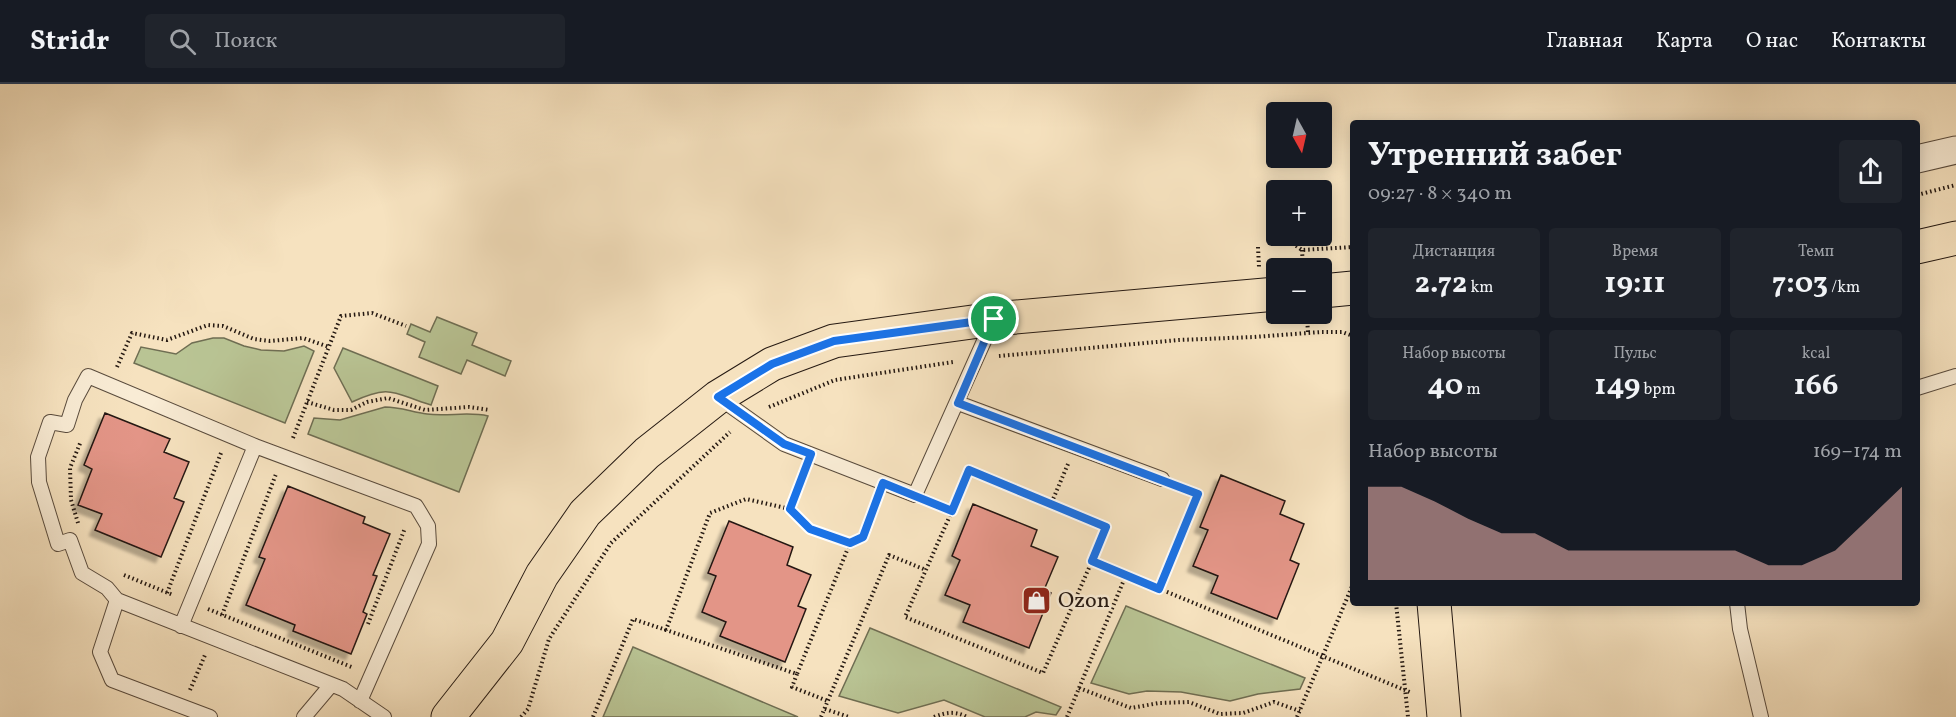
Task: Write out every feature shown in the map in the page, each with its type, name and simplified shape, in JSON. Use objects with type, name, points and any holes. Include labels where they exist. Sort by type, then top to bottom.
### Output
[{"type":"main road","points":[[1920,246],[1956,238]]},
{"type":"main road","points":[[1332,290],[1350,288]]},
{"type":"main road","points":[[447,717],[507,642],[542,575],[585,513],[647,453],[718,397],[772,364],[834,341],[994,319],[1266,295]]},
{"type":"main road","points":[[1434,606],[1444,711]]},
{"type":"street","points":[[1920,158],[1956,150]]},
{"type":"lane","points":[[718,397],[784,444],[915,495],[994,319]]},
{"type":"lane","points":[[360,701],[429,544],[428,526],[416,506],[255,446],[88,376],[75,400],[67,426],[50,422],[38,457],[39,482],[58,544],[70,540],[82,573],[107,588],[117,600],[337,687],[384,717]]},
{"type":"lane","points":[[1920,387],[1956,376]]},
{"type":"lane","points":[[958,403],[1162,479]]},
{"type":"lane","points":[[181,626],[255,446]]},
{"type":"lane","points":[[117,600],[100,652],[112,680],[210,717]]},
{"type":"lane","points":[[1737,606],[1740,629],[1761,717]]},
{"type":"lane","points":[[304,717],[337,687]]},
{"type":"path","points":[[1920,194],[1956,185]]},
{"type":"path","points":[[1296,246],[1302,250],[1350,247]]},
{"type":"path","points":[[1302,250],[1302,258]]},
{"type":"path","points":[[183,706],[213,638],[275,474],[286,457],[341,316],[372,313],[406,326]]},
{"type":"path","points":[[1307,324],[1308,333]]},
{"type":"path","points":[[106,383],[121,361],[132,333],[167,340],[208,325],[223,326],[254,339],[270,341],[303,338],[329,347]]},
{"type":"path","points":[[521,717],[528,709],[549,639],[611,543],[746,417],[835,380],[977,358],[1179,340],[1308,333],[1342,332],[1350,335]]},
{"type":"path","points":[[307,402],[334,410],[351,410],[367,402],[388,398],[425,410],[469,407],[490,410]]},
{"type":"path","points":[[81,531],[71,500],[70,468],[82,438]]},
{"type":"path","points":[[1051,504],[1075,448]]},
{"type":"path","points":[[167,593],[222,449],[286,478]]},
{"type":"path","points":[[790,509],[811,454]]},
{"type":"path","points":[[969,470],[1051,504],[1106,527],[1043,673],[905,617],[969,470]]},
{"type":"path","points":[[1159,589],[1198,494],[1162,479]]},
{"type":"path","points":[[828,700],[792,687],[850,543],[863,537],[883,483]]},
{"type":"path","points":[[915,495],[952,511]]},
{"type":"path","points":[[666,630],[710,513],[746,499],[790,509],[810,529],[850,543]]},
{"type":"path","points":[[364,634],[406,525]]},
{"type":"path","points":[[821,717],[889,555],[926,570]]},
{"type":"path","points":[[1092,561],[1405,690],[1444,711]]},
{"type":"path","points":[[114,571],[178,597]]},
{"type":"path","points":[[1067,717],[1126,575]]},
{"type":"path","points":[[1297,717],[1350,591]]},
{"type":"path","points":[[200,606],[372,674]]},
{"type":"path","points":[[1396,606],[1408,717]]},
{"type":"path","points":[[593,717],[633,619],[797,674]]},
{"type":"path","points":[[337,687],[352,667],[356,656]]},
{"type":"path","points":[[1079,688],[1131,708],[1159,703],[1189,702],[1220,714],[1243,713],[1274,702],[1299,711]]},
{"type":"path","points":[[825,709],[849,717]]},
{"type":"path","points":[[934,717],[946,712],[967,717]]},
{"type":"green space","points":[[437,317],[477,333],[472,345],[511,361],[505,376],[467,360],[461,374],[419,357],[425,342],[407,334],[411,324],[430,332]]},
{"type":"green space","points":[[224,338],[261,350],[284,351],[304,346],[314,351],[285,423],[134,363],[141,347],[176,354],[192,343]]},
{"type":"green space","points":[[343,348],[438,386],[431,405],[393,392],[376,393],[352,402],[334,368]]},
{"type":"green space","points":[[385,407],[435,415],[488,416],[459,492],[308,434],[314,418],[340,420]]},
{"type":"green space","points":[[1126,606],[1305,678],[1300,689],[1258,694],[1230,701],[1181,692],[1147,691],[1129,694],[1091,683]]},
{"type":"green space","points":[[870,628],[1061,707],[1056,715],[1036,712],[1025,717],[985,717],[944,700],[898,713],[839,696]]},
{"type":"green space","points":[[633,647],[798,717],[603,717]]},
{"type":"building","points":[[105,413],[170,439],[164,452],[189,462],[174,498],[184,502],[161,557],[95,530],[102,514],[78,505],[92,469],[84,465]]},
{"type":"building","points":[[1221,475],[1285,501],[1280,514],[1304,524],[1290,560],[1299,564],[1277,619],[1211,593],[1218,576],[1193,566],[1208,530],[1200,527]]},
{"type":"building","points":[[288,486],[365,517],[363,523],[390,534],[373,575],[377,576],[363,612],[367,614],[351,654],[293,631],[295,625],[246,605],[265,559],[259,557]]},
{"type":"building","points":[[973,504],[1037,530],[1031,546],[1058,557],[1044,590],[1051,593],[1029,648],[963,622],[970,605],[945,595],[960,560],[952,556]]},
{"type":"building","points":[[729,521],[793,547],[787,565],[811,575],[798,606],[806,609],[785,662],[720,636],[726,622],[702,612],[716,576],[708,573]]},
{"type":"place","name":"Ozon","points":[[1037,601]]},
{"type":"route","points":[[994,319],[958,403],[1198,494],[1159,589],[1092,561],[1106,527],[969,470],[952,511],[883,483],[863,537],[850,543],[810,529],[790,509],[811,454],[784,444],[718,397],[772,364],[834,341],[994,319]]}]
